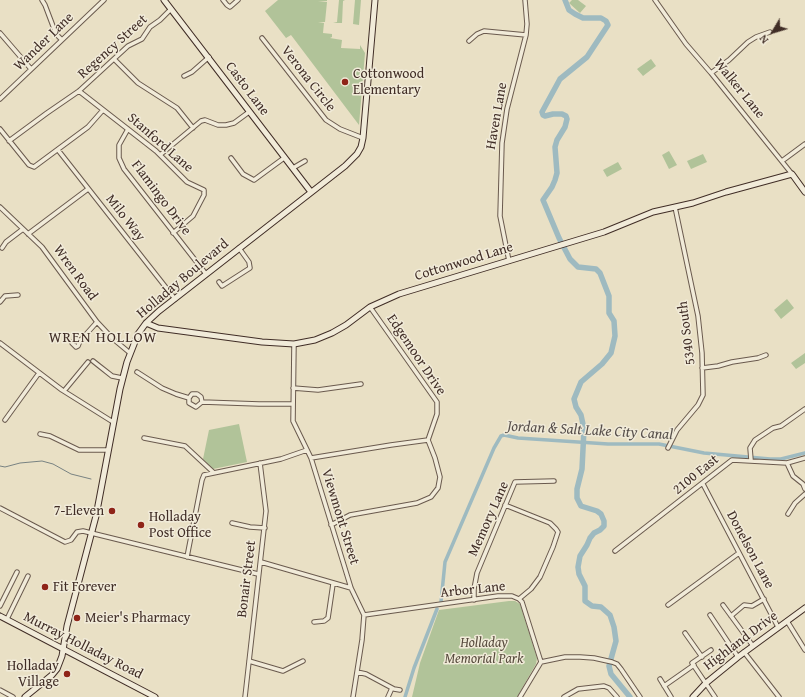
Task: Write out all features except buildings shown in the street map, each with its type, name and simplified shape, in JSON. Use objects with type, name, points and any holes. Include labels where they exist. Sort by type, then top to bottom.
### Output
[{"type":"main road","name":"Casto Lane","points":[[164,0],[311,192]]},
{"type":"main road","name":"Holladay Boulevard","points":[[49,676],[58,666],[62,656],[62,649],[92,533],[122,378],[138,334],[146,323],[354,158],[360,150],[363,138],[375,0]]},
{"type":"main road","name":"Cottonwood Lane","points":[[146,323],[158,328],[272,343],[294,344],[315,340],[346,325],[370,306],[399,294],[604,232],[644,214],[675,207],[792,174]]},
{"type":"main road","name":"Walker Lane","points":[[792,174],[805,192]]},
{"type":"main road","name":"Highland Drive","points":[[694,697],[706,683],[744,652],[805,608]]},
{"type":"main road","name":"Murray Holladay Road","points":[[0,616],[155,697]]},
{"type":"main road","points":[[20,697],[49,676]]},
{"type":"main road","points":[[25,697],[49,676]]},
{"type":"street","points":[[42,0],[46,5],[56,34],[62,40]]},
{"type":"street","name":"Wander Lane","points":[[0,99],[104,0]]},
{"type":"street","points":[[223,0],[230,6],[238,0]]},
{"type":"street","name":"Haven Lane","points":[[509,261],[500,216],[502,138],[507,109],[526,35],[527,24],[525,0]]},
{"type":"street","name":"Walker Lane","points":[[655,0],[686,44],[792,174]]},
{"type":"street","name":"Regency Street","points":[[10,141],[47,113],[79,92],[130,44],[141,40],[150,27],[171,9]]},
{"type":"street","points":[[469,41],[477,34],[484,31],[526,35]]},
{"type":"street","points":[[711,73],[726,62],[748,42],[756,37],[770,32]]},
{"type":"street","points":[[0,33],[31,69]]},
{"type":"street","name":"Verona Circle","points":[[262,38],[326,120],[340,129],[363,138]]},
{"type":"street","points":[[184,76],[192,72],[208,57]]},
{"type":"street","points":[[114,59],[138,83],[176,108],[193,128]]},
{"type":"street","name":"Stanford Lane","points":[[79,92],[160,155],[186,182],[204,190],[204,195],[193,216],[173,233]]},
{"type":"street","points":[[0,129],[29,165],[33,167],[37,166],[88,127],[104,110]]},
{"type":"street","points":[[160,155],[204,120],[218,125],[229,125],[249,112]]},
{"type":"street","name":"Flamingo Drive","points":[[128,129],[119,145],[121,163],[129,176],[206,274]]},
{"type":"street","points":[[782,162],[805,144]]},
{"type":"street","name":"Milo Way","points":[[58,150],[175,299]]},
{"type":"street","points":[[231,158],[243,174],[254,180],[284,158]]},
{"type":"street","points":[[293,168],[305,161]]},
{"type":"street","points":[[28,234],[88,189]]},
{"type":"street","name":"Wren Road","points":[[0,207],[48,253],[97,322],[112,338],[130,353]]},
{"type":"street","name":"5340 South","points":[[668,448],[677,430],[701,400],[703,395],[702,353],[698,316],[675,207]]},
{"type":"street","points":[[2,248],[6,242],[23,229]]},
{"type":"street","points":[[219,282],[222,286],[250,268],[249,262],[239,248]]},
{"type":"street","points":[[0,302],[5,296],[18,295]]},
{"type":"street","name":"Edgemoor Drive","points":[[370,306],[437,402],[437,414],[428,440]]},
{"type":"street","points":[[80,341],[97,322]]},
{"type":"street","points":[[0,343],[64,391],[113,422]]},
{"type":"street","name":"Viewmont Street","points":[[294,344],[292,404],[293,424],[311,458],[351,588],[364,616]]},
{"type":"street","points":[[702,368],[758,358],[766,355]]},
{"type":"street","points":[[93,361],[112,376],[122,378]]},
{"type":"street","points":[[64,391],[88,362]]},
{"type":"street","points":[[137,372],[162,388],[189,398]]},
{"type":"street","points":[[5,420],[39,373]]},
{"type":"street","points":[[293,388],[318,390],[361,384]]},
{"type":"street","points":[[189,398],[192,394],[197,394],[201,397],[202,402]]},
{"type":"street","points":[[189,398],[190,403],[194,407],[198,406],[202,402],[292,404]]},
{"type":"street","points":[[750,458],[750,448],[754,440],[773,428],[781,426],[805,409]]},
{"type":"street","points":[[40,434],[50,436],[79,450],[108,450]]},
{"type":"street","points":[[144,438],[185,446],[213,472]]},
{"type":"street","points":[[311,458],[428,440],[435,458],[440,477],[438,488],[431,497],[417,503],[350,515],[331,524]]},
{"type":"street","points":[[187,557],[202,480],[205,474],[281,459],[307,450]]},
{"type":"street","name":"2100 East","points":[[615,552],[732,460],[750,458],[787,463],[805,458]]},
{"type":"street","name":"Bonair Street","points":[[245,697],[266,509],[260,463]]},
{"type":"street","points":[[787,463],[793,476],[803,484],[805,488]]},
{"type":"street","name":"Memory Lane","points":[[474,600],[474,589],[477,573],[515,482],[554,481]]},
{"type":"street","name":"Donelson Lane","points":[[703,484],[778,627]]},
{"type":"street","points":[[788,514],[795,503],[805,494]]},
{"type":"street","points":[[505,505],[550,523],[558,532],[540,577],[531,589],[519,599]]},
{"type":"street","points":[[0,508],[65,542],[71,540],[74,534],[79,531],[92,533],[258,574]]},
{"type":"street","points":[[232,523],[264,528]]},
{"type":"street","points":[[668,605],[739,552]]},
{"type":"street","points":[[261,562],[351,588]]},
{"type":"street","points":[[0,606],[17,572]]},
{"type":"street","points":[[7,620],[28,576]]},
{"type":"street","points":[[314,622],[325,620],[328,617],[333,584]]},
{"type":"street","name":"Arbor Lane","points":[[364,616],[498,596],[512,596],[522,602],[541,662]]},
{"type":"street","points":[[731,616],[744,605],[751,606],[764,600]]},
{"type":"street","points":[[723,605],[753,646]]},
{"type":"street","points":[[710,615],[738,657]]},
{"type":"street","points":[[353,697],[364,616]]},
{"type":"street","points":[[787,621],[805,650]]},
{"type":"street","points":[[685,633],[702,657]]},
{"type":"street","points":[[711,650],[692,663],[715,697]]},
{"type":"street","points":[[744,652],[779,697]]},
{"type":"street","points":[[520,697],[541,662],[565,657],[580,657],[606,660],[617,664],[640,697]]},
{"type":"street","points":[[249,661],[283,670],[303,661]]},
{"type":"street","points":[[664,686],[694,666]]},
{"type":"street","points":[[357,672],[366,674],[392,688],[400,690]]},
{"type":"street","points":[[660,679],[671,697]]},
{"type":"street","points":[[564,697],[578,689],[607,686],[617,697]]},
{"type":"street","points":[[388,697],[392,688]]},
{"type":"street","points":[[0,690],[13,697]]},
{"type":"green space","name":"Cottonwood Elementary","points":[[278,0],[327,0],[318,1],[327,2],[325,22],[318,22],[324,23],[323,33],[332,34],[332,37],[330,38],[342,40],[341,48],[360,49],[360,45],[365,53],[359,125],[291,35],[286,38],[265,11]]},
{"type":"green space","points":[[339,0],[345,0],[343,1],[342,23],[333,23],[337,22]]},
{"type":"green space","points":[[355,0],[361,0],[359,25],[353,24]]},
{"type":"green space","points":[[572,0],[578,0],[586,6],[580,13],[569,3]]},
{"type":"green space","points":[[651,59],[656,66],[643,76],[637,69]]},
{"type":"green space","points":[[669,151],[677,165],[669,169],[662,155]]},
{"type":"green space","points":[[703,154],[707,162],[691,169],[687,161]]},
{"type":"green space","points":[[618,162],[622,169],[607,177],[603,170]]},
{"type":"green space","points":[[787,299],[794,308],[781,319],[774,310]]},
{"type":"green space","points":[[805,353],[805,363],[796,369],[791,363]]},
{"type":"green space","points":[[239,424],[247,462],[213,469],[203,459],[209,430]]},
{"type":"green space","name":"Holladay Memorial Park","points":[[515,601],[520,604],[537,658],[536,664],[517,697],[412,697],[420,663],[439,610]]},
{"type":"waterway","points":[[565,0],[569,10],[575,14],[583,18],[601,18],[606,21],[608,25],[587,57],[560,79],[542,112],[545,116],[562,114],[566,116],[567,119],[565,127],[557,140],[555,147],[557,173],[555,180],[543,200],[559,238],[570,259],[578,267],[596,269],[600,273],[609,296],[609,313],[614,321],[615,336],[611,353],[602,364],[581,382],[574,399],[576,407],[581,415],[584,429],[582,469],[577,489],[577,498],[581,506],[597,511],[601,514],[604,521],[604,526],[590,538],[580,556],[578,567],[579,574],[585,586],[585,601],[592,606],[601,607],[610,615],[616,641],[609,666],[611,674],[630,697]]},
{"type":"waterway","name":"Jordan & Salt Lake City Canal","points":[[441,602],[445,562],[494,448],[501,436],[504,435],[518,438],[608,444],[659,444],[704,453],[770,459],[781,459],[805,453]]},
{"type":"waterway","points":[[0,466],[5,467],[20,463],[42,461],[53,464],[71,474],[91,479]]},
{"type":"waterway","name":"Jordan & Salt Lake City Canal","points":[[405,697],[414,668],[437,609]]},
{"type":"place","name":"Cottonwood Elementary","points":[[345,82]]},
{"type":"place","name":"7-Eleven","points":[[112,511]]},
{"type":"place","name":"Holladay Post Office","points":[[141,525]]},
{"type":"place","name":"Fit Forever","points":[[45,587]]},
{"type":"place","name":"Meier's Pharmacy","points":[[77,618]]},
{"type":"place","name":"Holladay Village","points":[[67,674]]},
{"type":"district","name":"WREN HOLLOW","points":[[103,338]]}]
